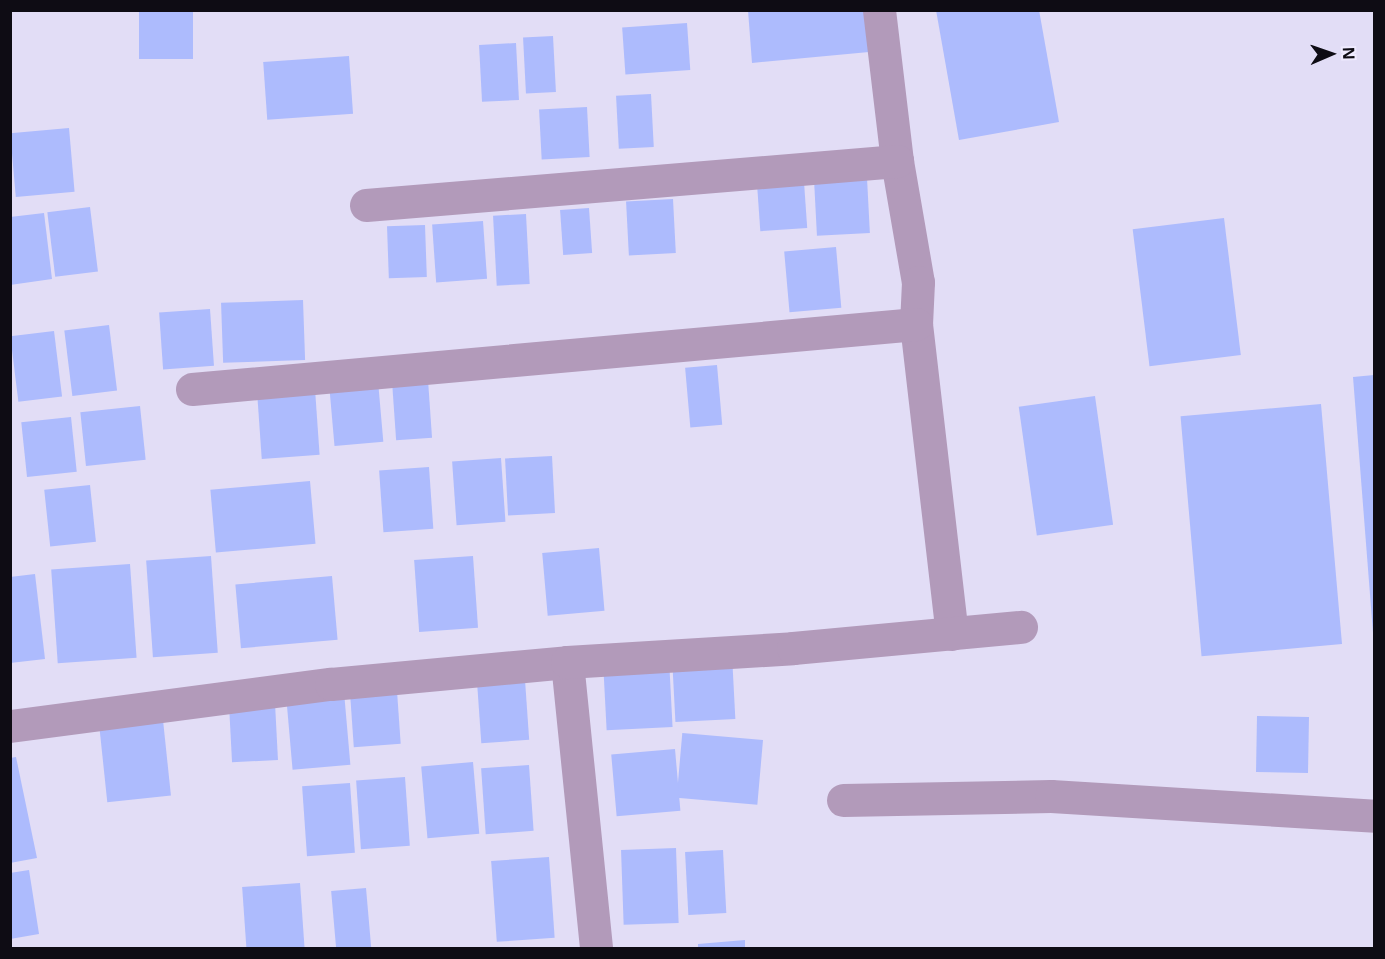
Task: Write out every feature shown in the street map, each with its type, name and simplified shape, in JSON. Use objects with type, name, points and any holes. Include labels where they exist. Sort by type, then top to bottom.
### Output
[{"type":"street","points":[[879,10],[897,161],[918,282],[916,324],[952,634]]},
{"type":"street","points":[[366,205],[897,161]]},
{"type":"street","points":[[192,389],[916,324]]},
{"type":"street","points":[[10,726],[331,684],[567,662],[1021,627]]},
{"type":"street","points":[[567,662],[596,948]]},
{"type":"street","points":[[843,800],[1051,796],[1374,816]]},
{"type":"building","points":[[139,10],[193,10],[193,59],[139,59]]},
{"type":"building","points":[[748,10],[865,10],[869,52],[752,63]]},
{"type":"building","points":[[936,10],[1039,10],[1059,122],[959,140]]},
{"type":"building","points":[[687,23],[690,70],[625,74],[622,28]]},
{"type":"building","points":[[553,36],[556,92],[526,93],[523,38]]},
{"type":"building","points":[[516,43],[519,100],[482,102],[479,45]]},
{"type":"building","points":[[349,56],[353,114],[267,120],[263,62]]},
{"type":"building","points":[[651,94],[654,147],[619,149],[616,96]]},
{"type":"building","points":[[587,107],[590,157],[542,159],[539,110]]},
{"type":"building","points":[[69,128],[75,192],[16,197],[10,133]]},
{"type":"building","points":[[867,178],[870,233],[817,236],[814,181]]},
{"type":"building","points":[[804,182],[807,228],[760,231],[757,185]]},
{"type":"building","points":[[673,199],[676,253],[629,255],[626,201]]},
{"type":"building","points":[[90,207],[98,272],[55,277],[47,212]]},
{"type":"building","points":[[589,208],[592,253],[563,255],[560,210]]},
{"type":"building","points":[[44,213],[52,279],[10,285],[10,217]]},
{"type":"building","points":[[526,214],[530,284],[497,286],[493,216]]},
{"type":"building","points":[[1224,218],[1241,355],[1150,366],[1133,229]]},
{"type":"building","points":[[483,221],[487,279],[436,282],[432,225]]},
{"type":"building","points":[[425,225],[427,277],[389,278],[387,226]]},
{"type":"building","points":[[836,247],[841,308],[790,312],[784,252]]},
{"type":"building","points":[[303,300],[305,360],[223,363],[221,303]]},
{"type":"building","points":[[210,309],[214,366],[163,369],[159,313]]},
{"type":"building","points":[[109,325],[117,391],[72,396],[64,330]]},
{"type":"building","points":[[54,331],[62,397],[18,402],[10,336]]},
{"type":"building","points":[[717,365],[722,425],[690,428],[685,368]]},
{"type":"building","points":[[1374,375],[1374,633],[1373,633],[1353,377]]},
{"type":"building","points":[[428,380],[432,438],[396,440],[392,383]]},
{"type":"building","points":[[378,381],[383,442],[335,446],[329,385]]},
{"type":"building","points":[[315,389],[320,455],[262,459],[257,393]]},
{"type":"building","points":[[1095,396],[1113,525],[1037,535],[1019,407]]},
{"type":"building","points":[[1321,404],[1342,644],[1202,656],[1181,416]]},
{"type":"building","points":[[140,406],[146,460],[86,466],[80,412]]},
{"type":"building","points":[[71,417],[77,472],[27,477],[21,422]]},
{"type":"building","points":[[552,456],[555,513],[508,515],[505,458]]},
{"type":"building","points":[[501,458],[505,522],[457,525],[452,461]]},
{"type":"building","points":[[429,467],[433,529],[383,532],[379,470]]},
{"type":"building","points":[[310,481],[315,544],[216,552],[210,490]]},
{"type":"building","points":[[90,485],[96,542],[50,546],[44,490]]},
{"type":"building","points":[[599,548],[604,611],[548,616],[542,553]]},
{"type":"building","points":[[211,556],[218,653],[153,657],[146,561]]},
{"type":"building","points":[[473,556],[478,628],[419,632],[414,560]]},
{"type":"building","points":[[130,564],[137,658],[58,663],[51,570]]},
{"type":"building","points":[[35,574],[45,659],[10,663],[10,577]]},
{"type":"building","points":[[332,576],[338,640],[241,648],[235,584]]},
{"type":"building","points":[[732,655],[735,719],[675,722],[672,658]]},
{"type":"building","points":[[669,659],[673,727],[607,730],[603,662]]},
{"type":"building","points":[[525,680],[529,740],[481,743],[477,683]]},
{"type":"building","points":[[397,691],[401,744],[354,747],[350,694]]},
{"type":"building","points":[[344,692],[350,765],[293,770],[286,697]]},
{"type":"building","points":[[275,703],[278,760],[232,762],[229,705]]},
{"type":"building","points":[[1257,716],[1309,717],[1308,773],[1256,772]]},
{"type":"building","points":[[163,720],[171,796],[107,802],[99,727]]},
{"type":"building","points":[[682,733],[763,740],[757,805],[677,798]]},
{"type":"building","points":[[675,749],[680,811],[617,816],[611,755]]},
{"type":"building","points":[[16,757],[37,858],[10,863],[10,758]]},
{"type":"building","points":[[473,762],[479,834],[427,838],[421,767]]},
{"type":"building","points":[[529,765],[534,831],[486,834],[481,768]]},
{"type":"building","points":[[405,777],[410,846],[361,849],[356,780]]},
{"type":"building","points":[[350,783],[355,853],[307,856],[302,786]]},
{"type":"building","points":[[676,848],[679,923],[624,925],[621,850]]},
{"type":"building","points":[[723,850],[726,913],[688,915],[685,852]]},
{"type":"building","points":[[549,857],[555,938],[497,942],[491,861]]},
{"type":"building","points":[[29,870],[39,934],[10,939],[10,873]]},
{"type":"building","points":[[300,883],[305,948],[246,948],[242,887]]},
{"type":"building","points":[[366,888],[371,948],[336,948],[331,891]]},
{"type":"building","points":[[745,940],[745,948],[698,948],[698,944]]}]
